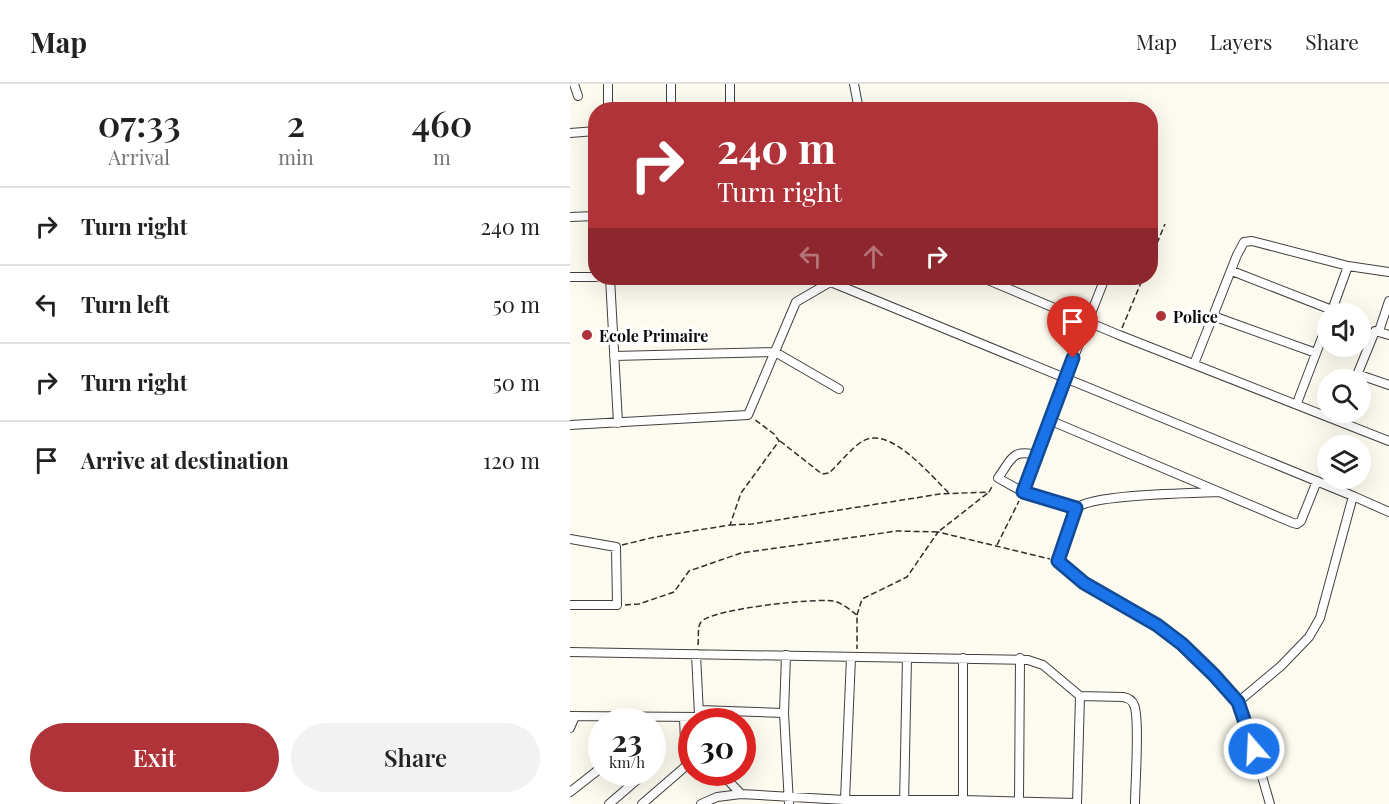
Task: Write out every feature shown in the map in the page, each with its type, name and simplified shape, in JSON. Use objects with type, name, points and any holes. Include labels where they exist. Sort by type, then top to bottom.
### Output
[{"type":"street","points":[[574,84],[578,96]]},
{"type":"street","points":[[608,84],[608,102]]},
{"type":"street","points":[[670,84],[671,102]]},
{"type":"street","points":[[730,84],[730,102]]},
{"type":"street","points":[[854,84],[857,102]]},
{"type":"street","points":[[570,132],[588,131]]},
{"type":"street","points":[[570,217],[588,216]]},
{"type":"street","points":[[1194,364],[1241,246],[1248,241],[1348,266],[1389,272]]},
{"type":"street","points":[[1335,303],[1348,266]]},
{"type":"street","points":[[1232,271],[1317,306]]},
{"type":"street","points":[[570,277],[588,277]]},
{"type":"street","points":[[610,285],[618,423]]},
{"type":"street","points":[[570,425],[748,415],[796,302],[825,285]]},
{"type":"street","points":[[842,285],[1317,481],[1304,517],[1297,524],[1049,420]]},
{"type":"street","points":[[1000,285],[1119,335],[1317,409]]},
{"type":"street","points":[[1023,492],[1065,376],[1102,285]]},
{"type":"street","points":[[1359,369],[1374,333],[1379,331],[1389,300]]},
{"type":"street","points":[[1214,315],[1316,353],[1297,403]]},
{"type":"street","points":[[1379,331],[1389,335]]},
{"type":"street","points":[[614,356],[775,351],[839,389]]},
{"type":"street","points":[[1371,381],[1389,385]]},
{"type":"street","points":[[1354,423],[1389,441]]},
{"type":"street","points":[[1037,455],[1022,452],[1017,454],[998,478],[1023,492],[1076,508],[1093,502],[1118,498],[1219,492]]},
{"type":"street","points":[[1336,489],[1389,512]]},
{"type":"street","points":[[1238,702],[1281,666],[1309,638],[1320,618],[1353,496]]},
{"type":"street","points":[[1076,508],[1058,561],[1084,583],[1157,625],[1182,644],[1238,702],[1270,804]]},
{"type":"street","points":[[570,539],[616,547],[617,605],[570,605]]},
{"type":"street","points":[[570,652],[1020,658],[1043,665],[1080,696],[1123,697],[1133,703],[1136,722],[1135,804]]},
{"type":"street","points":[[696,654],[699,708]]},
{"type":"street","points":[[786,655],[784,712],[789,800]]},
{"type":"street","points":[[845,800],[854,657]]},
{"type":"street","points":[[904,803],[907,658]]},
{"type":"street","points":[[963,658],[963,800]]},
{"type":"street","points":[[1019,800],[1020,658]]},
{"type":"street","points":[[704,803],[717,797],[741,794],[789,800],[904,803],[1019,800],[1076,803],[1080,696]]},
{"type":"street","points":[[756,713],[784,712]]},
{"type":"street","points":[[570,728],[572,716],[588,717]]},
{"type":"street","points":[[642,804],[678,773]]},
{"type":"street","points":[[570,792],[588,778]]},
{"type":"street","points":[[609,804],[630,786]]},
{"type":"street","points":[[733,786],[741,794]]},
{"type":"path","points":[[1158,241],[1165,224]]},
{"type":"path","points":[[1119,335],[1140,285]]},
{"type":"path","points":[[748,415],[822,474],[829,473],[864,440],[881,438],[898,445],[949,494]]},
{"type":"path","points":[[730,525],[741,493],[779,441]]},
{"type":"path","points":[[854,657],[857,615],[862,599],[907,577],[938,532],[988,492],[998,478]]},
{"type":"path","points":[[616,547],[655,537],[730,525],[752,524],[949,494],[988,492]]},
{"type":"path","points":[[997,546],[1023,492]]},
{"type":"path","points":[[617,605],[639,604],[674,592],[689,572],[741,553],[897,531],[938,532],[1058,561]]},
{"type":"path","points":[[699,640],[701,621],[739,609],[815,600],[836,601],[857,615]]},
{"type":"place","name":"Police","points":[[1161,316]]},
{"type":"place","name":"Ecole Primaire","points":[[587,335]]},
{"type":"route","points":[[1073,358],[1023,492],[1076,508],[1058,561],[1084,583],[1157,625],[1182,644],[1238,702],[1254,749]]}]
